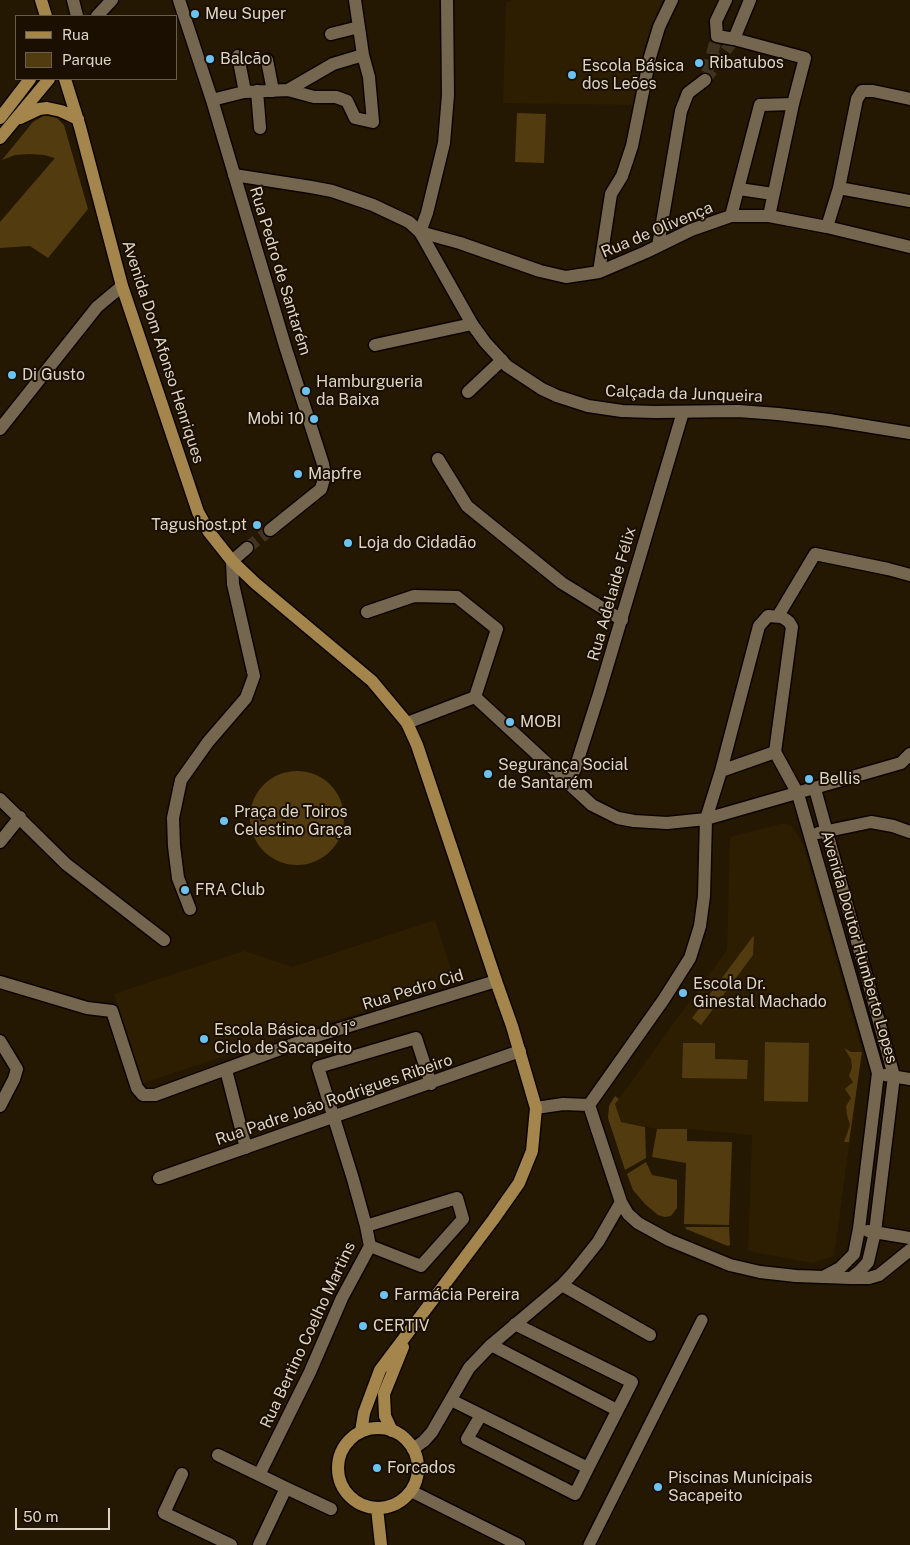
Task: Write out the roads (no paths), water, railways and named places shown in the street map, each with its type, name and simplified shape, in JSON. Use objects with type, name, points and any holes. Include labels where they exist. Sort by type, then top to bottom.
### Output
[{"type":"main road","points":[[41,0],[46,15]]},
{"type":"main road","points":[[0,118],[29,80]]},
{"type":"main road","points":[[0,138],[48,80]]},
{"type":"main road","name":"Avenida Dom Afonso Henriques","points":[[65,80],[78,119],[122,286],[198,512],[209,532],[232,561],[255,583],[372,681],[407,723],[417,745],[520,1051],[536,1108]]},
{"type":"main road","points":[[15,120],[30,112],[47,108],[61,111],[78,119]]},
{"type":"main road","points":[[361,1432],[364,1413],[380,1370],[519,1183],[532,1151],[536,1108]]},
{"type":"main road","points":[[392,1431],[385,1416],[384,1394],[406,1337]]},
{"type":"main road","points":[[376,1428],[392,1431],[404,1438],[413,1449],[418,1463],[417,1478],[411,1491],[402,1500],[390,1506],[377,1508],[364,1506],[353,1499],[344,1489],[339,1477],[339,1464],[343,1451],[350,1440],[361,1432],[376,1428]]},
{"type":"main road","points":[[377,1508],[380,1545]]},
{"type":"street","points":[[73,0],[77,15]]},
{"type":"street","points":[[98,15],[112,0]]},
{"type":"street","name":"Rua Pedro de Santarém","points":[[179,0],[212,100],[325,475],[321,489],[270,530]]},
{"type":"street","points":[[212,100],[251,92],[288,90],[314,96],[336,97],[347,101],[354,118],[373,122],[369,77],[363,55],[355,0]]},
{"type":"street","points":[[234,175],[311,186],[351,197],[398,216],[409,222],[420,232],[427,213],[444,143],[448,96],[447,0]]},
{"type":"street","points":[[599,272],[611,194],[622,176],[632,146],[650,57],[672,0]]},
{"type":"street","points":[[726,0],[716,21],[718,36],[805,58],[769,216]]},
{"type":"street","points":[[734,39],[750,0]]},
{"type":"street","points":[[331,34],[359,27]]},
{"type":"street","points":[[288,90],[333,64],[363,55]]},
{"type":"street","points":[[238,56],[251,92],[260,128]]},
{"type":"street","points":[[267,60],[273,91]]},
{"type":"street","points":[[658,246],[681,111],[688,93],[705,80]]},
{"type":"street","points":[[827,227],[839,188],[857,99],[862,91],[873,91],[910,99]]},
{"type":"street","points":[[732,216],[760,105],[793,104]]},
{"type":"street","points":[[839,188],[910,201]]},
{"type":"street","points":[[739,189],[773,194]]},
{"type":"street","name":"Rua de Olivença","points":[[420,232],[460,243],[540,271],[566,277],[599,272],[691,230],[732,216],[769,216],[827,227],[910,247]]},
{"type":"street","name":"Calçada da Junqueira","points":[[420,232],[472,324],[485,342],[507,366],[542,389],[570,401],[588,406],[622,411],[738,411],[778,414],[910,433]]},
{"type":"street","points":[[0,429],[97,307],[122,286]]},
{"type":"street","points":[[375,345],[472,324]]},
{"type":"street","points":[[468,392],[502,360]]},
{"type":"street","name":"Rua Adelaide Félix","points":[[567,782],[575,769],[622,620],[682,412]]},
{"type":"street","points":[[438,459],[467,506],[562,583],[622,620]]},
{"type":"street","points":[[190,909],[178,878],[173,818],[180,780],[208,742],[246,698],[254,676],[233,584],[232,561],[247,548]]},
{"type":"street","points":[[778,616],[816,554],[910,575]]},
{"type":"street","points":[[367,612],[414,596],[457,596],[497,629],[474,697]]},
{"type":"street","points":[[589,1105],[664,999],[690,958],[700,926],[704,896],[706,819],[721,771],[759,626],[768,616],[778,616],[789,622],[792,627],[775,752],[721,771]]},
{"type":"street","points":[[407,723],[474,697]]},
{"type":"street","points":[[474,697],[592,805],[618,818],[634,821],[667,823],[706,819],[901,763],[910,754]]},
{"type":"street","name":"Avenida Doutor Humberto Lopes","points":[[775,752],[798,794],[878,1073],[859,1229],[854,1254],[840,1268],[825,1276]]},
{"type":"street","points":[[815,789],[894,1076],[875,1232],[868,1262],[851,1278]]},
{"type":"street","points":[[0,799],[66,864],[164,940]]},
{"type":"street","points":[[0,842],[20,817]]},
{"type":"street","points":[[810,835],[871,822],[893,826],[910,832]]},
{"type":"street","name":"Rua Pedro Cid","points":[[0,982],[87,1008],[112,1011],[137,1088],[143,1095],[155,1095],[313,1037],[496,981]]},
{"type":"street","name":"Rua Bertino Coelho Martins","points":[[259,1475],[310,1372],[342,1298],[370,1246],[353,1179],[318,1067],[416,1038],[431,1084]]},
{"type":"street","points":[[0,1041],[17,1069],[0,1106]]},
{"type":"street","name":"Rua Padre João Rodrigues Ribeiro","points":[[159,1178],[431,1084],[520,1051]]},
{"type":"street","points":[[226,1070],[246,1148]]},
{"type":"street","points":[[878,1073],[910,1079]]},
{"type":"street","points":[[536,1108],[563,1104],[589,1105]]},
{"type":"street","points":[[589,1105],[621,1202],[628,1214],[638,1223],[669,1240],[730,1265],[760,1272],[796,1276],[851,1278],[879,1275],[910,1250]]},
{"type":"street","points":[[366,1226],[457,1198],[463,1220],[421,1266],[370,1246]]},
{"type":"street","points":[[413,1449],[432,1432],[469,1368],[491,1345],[562,1285],[598,1242],[621,1202]]},
{"type":"street","points":[[859,1229],[910,1238]]},
{"type":"street","points":[[562,1285],[650,1335]]},
{"type":"street","points":[[589,1545],[702,1320]]},
{"type":"street","points":[[481,1415],[467,1439],[575,1494],[632,1382],[516,1324]]},
{"type":"street","points":[[491,1345],[617,1410]]},
{"type":"street","points":[[451,1400],[588,1468]]},
{"type":"street","points":[[218,1455],[331,1509]]},
{"type":"street","points":[[182,1474],[164,1513],[230,1545]]},
{"type":"street","points":[[259,1545],[286,1488]]},
{"type":"street","points":[[411,1491],[519,1545]]},
{"type":"tunnel","points":[[707,72],[717,36]]},
{"type":"tunnel","points":[[705,80],[734,39]]},
{"type":"tunnel","points":[[247,548],[270,530]]},
{"type":"place","name":"Meu Super","points":[[195,14]]},
{"type":"place","name":"Balcão","points":[[210,59]]},
{"type":"place","name":"Ribatubos","points":[[699,63]]},
{"type":"place","name":"Escola Básica dos Leões","points":[[572,75]]},
{"type":"place","name":"Di Gusto","points":[[12,375]]},
{"type":"place","name":"Hamburgueria da Baixa","points":[[306,391]]},
{"type":"place","name":"Mobi 10","points":[[314,419]]},
{"type":"place","name":"Mapfre","points":[[298,474]]},
{"type":"place","name":"Tagushost.pt","points":[[257,525]]},
{"type":"place","name":"Loja do Cidadão","points":[[348,543]]},
{"type":"place","name":"MOBI","points":[[510,722]]},
{"type":"place","name":"Segurança Social de Santarém","points":[[488,774]]},
{"type":"place","name":"Bellis","points":[[809,779]]},
{"type":"place","name":"Praça de Toiros Celestino Graça","points":[[224,821]]},
{"type":"place","name":"FRA Club","points":[[185,890]]},
{"type":"place","name":"Escola Dr. Ginestal Machado","points":[[683,993]]},
{"type":"place","name":"Escola Básica do 1° Ciclo de Sacapeito","points":[[204,1039]]},
{"type":"place","name":"Farmácia Pereira","points":[[384,1295]]},
{"type":"place","name":"CERTIV","points":[[363,1326]]},
{"type":"place","name":"Forcados","points":[[377,1468]]},
{"type":"place","name":"Piscinas Munícipais Sacapeito","points":[[658,1487]]}]
